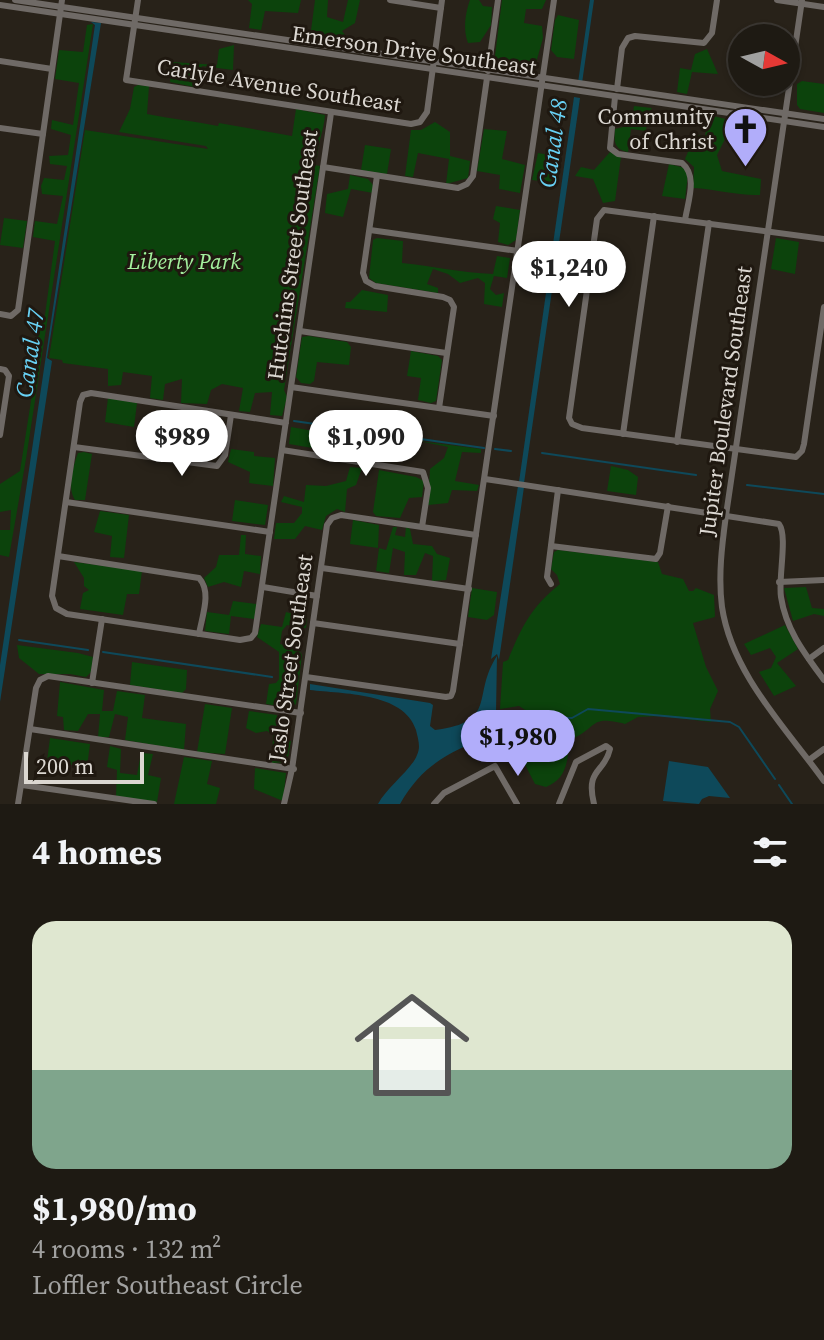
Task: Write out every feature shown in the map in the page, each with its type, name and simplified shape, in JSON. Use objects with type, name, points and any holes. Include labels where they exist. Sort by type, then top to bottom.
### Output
[{"type":"street","name":"Emerson Drive Southeast","points":[[15,0],[135,22],[784,118],[824,127]]},
{"type":"street","points":[[135,22],[138,0]]},
{"type":"street","points":[[390,0],[441,4],[432,67]]},
{"type":"street","points":[[323,167],[458,188],[467,184],[473,176],[498,0]]},
{"type":"street","points":[[306,677],[451,696],[554,0]]},
{"type":"street","points":[[685,220],[692,177],[690,169],[682,163],[618,154],[610,148],[622,48],[628,38],[635,36],[700,45],[709,40],[712,33],[717,0]]},
{"type":"street","points":[[777,0],[824,7]]},
{"type":"street","name":"Jupiter Boulevard Southeast","points":[[801,2],[726,515],[720,586],[730,638],[753,683],[824,781]]},
{"type":"street","name":"Emerson Drive Southeast","points":[[0,5],[61,7]]},
{"type":"street","points":[[0,314],[14,314],[18,310],[61,7]]},
{"type":"street","name":"Carlyle Avenue Southeast","points":[[135,22],[126,80],[331,113],[411,124],[420,122],[424,118],[432,67]]},
{"type":"street","points":[[0,61],[52,69]]},
{"type":"street","name":"Hutchins Street Southeast","points":[[199,634],[240,640],[251,638],[257,627],[331,113]]},
{"type":"street","name":"Emerson Drive Southeast","points":[[784,118],[824,119]]},
{"type":"street","points":[[0,128],[43,134]]},
{"type":"street","points":[[377,176],[363,273],[366,281],[375,286],[450,300],[454,307],[439,408]]},
{"type":"street","points":[[824,239],[609,210],[601,213],[596,224],[569,418],[572,424],[582,428],[791,458],[800,454],[804,444],[824,307]]},
{"type":"street","points":[[623,434],[654,216]]},
{"type":"street","points":[[677,442],[709,223]]},
{"type":"street","points":[[370,230],[518,251]]},
{"type":"street","points":[[300,331],[446,353]]},
{"type":"street","points":[[0,369],[9,376],[0,435]]},
{"type":"street","points":[[291,387],[494,416]]},
{"type":"street","points":[[58,556],[199,578],[206,595],[199,634],[67,614],[56,608],[52,596],[80,402],[83,395],[91,393],[286,423]]},
{"type":"street","points":[[74,447],[217,466],[225,455],[231,415]]},
{"type":"street","points":[[282,450],[423,472],[428,488],[422,527],[476,535]]},
{"type":"street","points":[[485,479],[779,524],[784,532],[779,582],[786,617],[824,680]]},
{"type":"street","points":[[551,584],[547,577],[558,490]]},
{"type":"street","points":[[66,502],[270,532]]},
{"type":"street","points":[[551,546],[656,559],[660,553],[668,506]]},
{"type":"street","name":"Jaslo Street Southeast","points":[[284,804],[293,769],[327,525],[332,518],[341,515],[422,527]]},
{"type":"street","points":[[322,568],[469,589]]},
{"type":"street","points":[[779,582],[824,580]]},
{"type":"street","points":[[263,587],[317,596]]},
{"type":"street","points":[[92,683],[102,619]]},
{"type":"street","points":[[313,623],[460,644]]},
{"type":"street","points":[[809,659],[824,648]]},
{"type":"street","points":[[18,804],[36,688],[40,680],[48,676],[301,713]]},
{"type":"street","points":[[30,729],[293,769]]},
{"type":"street","points":[[559,804],[576,762],[606,746],[610,749],[609,755],[597,768],[592,781],[594,804]]},
{"type":"street","points":[[809,760],[824,749]]},
{"type":"street","points":[[434,804],[444,793],[495,766],[517,804]]},
{"type":"street","points":[[22,785],[154,804]]},
{"type":"green space","points":[[248,0],[301,0],[298,13],[265,11],[261,30],[249,28],[252,4]]},
{"type":"green space","points":[[315,0],[328,0],[327,17],[343,22],[348,0],[360,0],[355,23],[342,31],[347,42],[310,38]]},
{"type":"green space","points":[[470,0],[479,0],[483,6],[492,7],[491,25],[480,42],[468,43],[466,38],[465,22]]},
{"type":"green space","points":[[502,0],[546,0],[542,9],[526,9],[524,23],[542,26],[543,38],[534,70],[494,64]]},
{"type":"green space","points":[[558,15],[579,20],[574,59],[557,57],[551,50]]},
{"type":"green space","points":[[93,24],[9,557],[0,555],[0,530],[10,530],[11,510],[0,512],[0,484],[20,471],[39,350],[38,332],[45,315],[55,241],[33,237],[35,221],[57,224],[63,196],[42,194],[41,186],[44,178],[64,180],[67,166],[50,164],[49,156],[68,155],[71,135],[51,129],[52,120],[73,125],[79,83],[55,79],[59,50],[83,52],[87,25]]},
{"type":"green space","points":[[234,45],[233,70],[202,66],[199,88],[170,82],[173,62],[217,65],[219,49]]},
{"type":"green space","points":[[707,49],[718,74],[692,72],[687,94],[677,92],[680,68],[691,70],[695,54]]},
{"type":"green space","points":[[800,82],[824,84],[824,113],[800,109],[797,96],[800,96]]},
{"type":"green space","name":"Liberty Park","points":[[149,86],[147,114],[218,126],[219,123],[292,136],[296,109],[325,115],[317,157],[308,164],[320,166],[282,416],[270,415],[272,392],[255,393],[250,412],[239,411],[243,388],[222,384],[211,390],[207,404],[181,403],[182,379],[165,384],[163,400],[150,398],[152,376],[123,372],[121,385],[108,386],[108,369],[49,358],[85,130],[208,149],[206,146],[119,132],[130,109],[134,87]]},
{"type":"green space","points":[[634,106],[652,108],[646,131],[631,129],[628,152],[616,144],[615,129],[631,125]]},
{"type":"green space","points":[[709,115],[734,121],[717,155],[722,171],[761,179],[760,195],[693,188],[694,167],[685,159],[695,135],[705,136]]},
{"type":"green space","points":[[435,122],[450,132],[450,156],[470,161],[468,178],[446,184],[449,159],[418,153],[413,177],[405,176],[411,130],[421,130]]},
{"type":"green space","points":[[484,129],[507,131],[502,159],[525,165],[520,193],[499,189],[500,175],[477,171]]},
{"type":"green space","points":[[365,145],[391,149],[387,174],[361,170]]},
{"type":"green space","points":[[610,152],[621,157],[615,201],[603,203],[593,179],[575,176],[581,167],[594,170]]},
{"type":"green space","points":[[538,153],[561,157],[557,183],[532,180]]},
{"type":"green space","points":[[669,164],[685,168],[688,174],[685,199],[662,196]]},
{"type":"green space","points":[[350,175],[368,179],[373,185],[373,193],[351,189],[343,217],[325,213],[327,194],[348,189]]},
{"type":"green space","points":[[496,206],[520,210],[516,240],[508,245],[498,242],[500,223],[493,219]]},
{"type":"green space","points":[[4,218],[27,221],[23,248],[0,245]]},
{"type":"green space","points":[[776,238],[799,242],[795,274],[771,269]]},
{"type":"green space","points":[[373,240],[403,241],[402,263],[493,274],[497,256],[510,258],[507,278],[494,276],[490,289],[496,295],[504,293],[502,307],[484,304],[485,283],[478,278],[460,283],[448,274],[433,269],[427,284],[438,288],[438,293],[376,283],[369,278]]},
{"type":"green space","points":[[362,290],[388,295],[387,312],[345,308],[346,302]]},
{"type":"green space","points":[[302,337],[347,342],[351,347],[349,365],[317,362],[314,381],[301,383],[296,377]]},
{"type":"green space","points":[[411,351],[438,356],[442,360],[436,401],[418,400],[421,378],[407,376]]},
{"type":"green space","points":[[108,398],[137,403],[134,427],[105,422]]},
{"type":"green space","points":[[291,427],[331,434],[330,451],[289,444]]},
{"type":"green space","points":[[419,441],[481,449],[481,453],[462,452],[455,481],[479,485],[477,491],[452,490],[448,503],[428,505],[430,469],[444,458],[448,447]]},
{"type":"green space","points":[[231,449],[275,458],[273,486],[249,483],[250,472],[228,462]]},
{"type":"green space","points":[[78,453],[92,454],[85,500],[75,500],[71,490],[73,471]]},
{"type":"green space","points":[[611,466],[628,470],[638,477],[636,495],[607,491]]},
{"type":"green space","points":[[350,467],[362,468],[356,485],[347,489],[345,512],[337,509],[326,516],[322,530],[305,526],[295,539],[274,539],[276,523],[294,523],[302,513],[302,507],[281,502],[284,496],[304,502],[306,485],[326,486],[346,481]]},
{"type":"green space","points":[[379,470],[424,481],[422,497],[409,498],[400,518],[376,516],[373,512]]},
{"type":"green space","points":[[235,500],[268,505],[265,525],[232,521]]},
{"type":"green space","points":[[100,511],[129,515],[124,558],[110,557],[112,536],[94,532]]},
{"type":"green space","points":[[353,520],[379,525],[378,548],[350,544]]},
{"type":"green space","points":[[393,527],[397,527],[395,535],[405,537],[406,527],[410,529],[413,544],[432,546],[437,554],[450,558],[446,580],[432,581],[433,556],[425,553],[416,575],[404,575],[405,552],[393,548],[389,573],[376,571],[379,548],[386,550]]},
{"type":"green space","points":[[241,535],[246,535],[245,554],[261,556],[260,574],[244,571],[241,587],[224,582],[208,587],[204,578],[216,567],[219,555],[239,555]]},
{"type":"green space","points":[[554,552],[658,562],[662,574],[683,579],[689,591],[696,588],[714,595],[715,617],[693,623],[706,667],[718,691],[710,709],[711,722],[661,716],[638,717],[625,724],[605,721],[595,724],[570,740],[567,761],[559,779],[546,787],[535,784],[521,757],[497,757],[492,738],[500,731],[552,721],[550,717],[530,713],[519,706],[500,709],[503,662],[508,660],[534,609],[560,584],[551,569]]},
{"type":"green space","points":[[74,562],[142,571],[139,594],[127,594],[123,615],[80,609],[83,593],[89,590],[84,586],[84,578]]},
{"type":"green space","points":[[806,587],[812,608],[824,609],[824,616],[814,614],[793,621],[784,588]]},
{"type":"green space","points":[[472,588],[497,592],[494,615],[487,620],[468,617]]},
{"type":"green space","points":[[233,601],[257,604],[254,619],[231,616],[229,634],[205,631],[207,612],[229,615]]},
{"type":"green space","points":[[286,612],[307,618],[306,628],[287,625],[282,631],[280,644],[298,649],[302,655],[296,704],[291,708],[266,704],[269,684],[279,679],[279,652],[257,637],[261,624],[282,627]]},
{"type":"green space","points":[[785,625],[798,649],[777,663],[796,686],[774,696],[759,672],[771,668],[776,657],[770,648],[751,655],[744,644]]},
{"type":"green space","points":[[17,645],[93,657],[91,672],[86,677],[39,674],[19,658]]},
{"type":"green space","points":[[132,662],[187,670],[186,689],[182,693],[130,685]]},
{"type":"green space","points":[[60,682],[104,690],[102,711],[113,711],[117,691],[145,695],[142,718],[186,724],[184,750],[125,740],[128,717],[115,714],[109,737],[98,737],[100,714],[88,714],[78,731],[64,730],[63,717],[57,716]]},
{"type":"green space","points":[[205,704],[232,708],[225,754],[197,752]]},
{"type":"green space","points":[[249,711],[277,715],[276,739],[291,741],[287,762],[272,763],[273,735],[246,728]]},
{"type":"green space","points":[[50,738],[90,744],[87,767],[47,761]]},
{"type":"green space","points":[[110,746],[121,749],[120,773],[137,775],[141,753],[153,754],[148,775],[161,778],[157,802],[116,796],[117,770],[107,767]]},
{"type":"green space","points":[[184,757],[212,761],[207,784],[220,788],[216,804],[174,804]]},
{"type":"green space","points":[[255,768],[286,773],[283,801],[254,789]]},
{"type":"water","points":[[91,22],[101,23],[47,358],[52,361],[0,702],[0,665],[95,25]]},
{"type":"water","points":[[574,97],[580,98],[524,483],[519,482]]},
{"type":"water","points":[[518,486],[524,487],[499,660],[497,654],[491,659]]},
{"type":"water","points":[[497,656],[496,713],[492,736],[463,747],[428,769],[400,804],[378,804],[418,752],[416,730],[409,718],[399,708],[370,697],[310,690],[310,684],[430,703],[433,705],[430,726],[435,730],[468,721],[476,713],[489,670]]},
{"type":"water","points":[[669,761],[708,767],[730,798],[709,796],[699,804],[663,801]]},
{"type":"waterway","name":"Canal 48","points":[[580,83],[592,0]]},
{"type":"waterway","points":[[294,421],[484,448]]},
{"type":"waterway","points":[[495,449],[511,451]]},
{"type":"waterway","points":[[542,453],[696,475]]},
{"type":"waterway","points":[[747,485],[824,494]]},
{"type":"waterway","points":[[19,640],[88,650]]},
{"type":"waterway","points":[[103,652],[272,677]]},
{"type":"waterway","points":[[495,716],[572,718],[588,709],[730,722],[739,727],[775,779]]},
{"type":"waterway","points":[[779,785],[792,804]]},
{"type":"place","name":"Community of Christ","points":[[745,168]]},
{"type":"water label","name":"Canal 47","points":[[30,353]]}]
